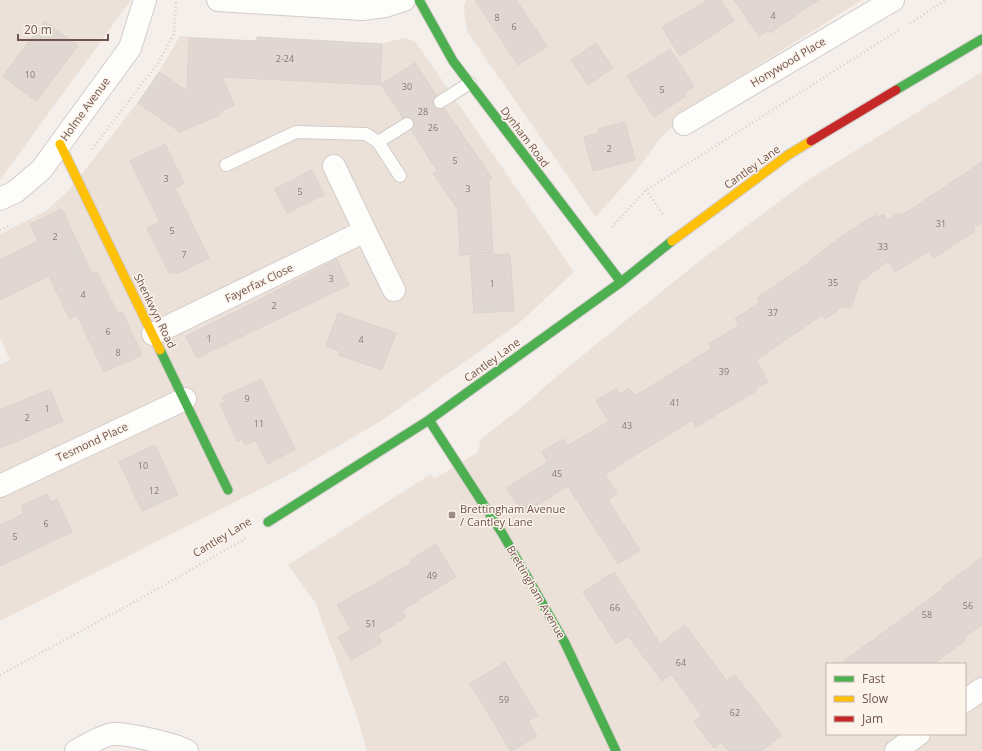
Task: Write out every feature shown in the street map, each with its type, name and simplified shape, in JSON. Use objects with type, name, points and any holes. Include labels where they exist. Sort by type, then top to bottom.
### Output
[{"type":"street","name":"Holme Avenue","points":[[0,199],[15,192],[41,170],[130,48],[145,0]]},
{"type":"street","points":[[218,0],[362,9],[385,6],[404,0]]},
{"type":"street","name":"Dynham Road","points":[[419,0],[453,61],[621,282]]},
{"type":"street","name":"Honywood Place","points":[[684,124],[893,0]]},
{"type":"street","name":"Cantley Lane","points":[[268,522],[429,420],[621,282],[678,236],[788,155],[982,39]]},
{"type":"street","name":"Shenkwyn Road","points":[[60,144],[228,490]]},
{"type":"street","points":[[334,166],[394,290]]},
{"type":"street","name":"Fayerfax Close","points":[[153,334],[365,231]]},
{"type":"street","name":"Tesmond Place","points":[[0,486],[184,399]]},
{"type":"street","name":"Brettingham Avenue","points":[[429,420],[502,533],[565,643],[616,751]]},
{"type":"street","points":[[966,700],[982,689]]},
{"type":"street","points":[[76,751],[90,743],[113,734],[142,737],[186,751]]},
{"type":"street","points":[[896,751],[918,735]]},
{"type":"lane","points":[[440,102],[470,83]]},
{"type":"lane","points":[[378,142],[407,124]]},
{"type":"lane","points":[[226,165],[296,132],[366,134],[378,142],[400,176]]},
{"type":"path","points":[[906,25],[946,0]]},
{"type":"path","points":[[592,244],[605,235],[646,190],[900,30]]},
{"type":"path","name":"Cantley Lane","points":[[0,675],[129,605],[251,535],[268,522]]},
{"type":"shaded area","points":[[0,0],[131,0],[0,180]]},
{"type":"shaded area","points":[[466,0],[862,0],[701,101],[662,136],[633,175],[596,217],[468,33],[464,7]]},
{"type":"shaded area","points":[[180,36],[369,47],[404,38],[415,41],[574,272],[518,324],[381,421],[290,474],[0,621],[0,365],[10,360],[0,337],[0,234],[46,211],[66,193],[153,82]]},
{"type":"shaded area","points":[[982,72],[982,751],[367,751],[355,710],[315,602],[288,565],[431,474],[434,479],[478,452],[481,439],[697,263],[808,180]]},
{"type":"building","points":[[475,0],[516,0],[547,46],[518,65]]},
{"type":"building","points":[[708,0],[721,0],[734,21],[680,56],[662,27]]},
{"type":"building","points":[[734,0],[818,0],[770,33],[769,30],[759,36]]},
{"type":"building","points":[[45,21],[78,46],[36,101],[3,76]]},
{"type":"building","points":[[257,37],[382,44],[380,85],[222,77],[234,105],[219,112],[220,115],[180,132],[138,103],[159,72],[187,91],[189,38],[257,41]]},
{"type":"building","points":[[596,43],[613,68],[588,85],[571,60]]},
{"type":"building","points":[[670,49],[694,86],[684,93],[686,96],[654,117],[627,76]]},
{"type":"building","points":[[415,63],[436,95],[433,102],[434,106],[440,109],[444,108],[479,159],[475,162],[480,160],[492,179],[488,181],[493,253],[460,255],[458,210],[433,173],[438,172],[411,130],[414,127],[414,120],[410,117],[403,118],[381,84]]},
{"type":"building","points":[[625,122],[635,160],[593,171],[584,137],[599,133],[598,129]]},
{"type":"building","points":[[165,144],[184,183],[175,188],[209,258],[179,273],[169,273],[147,228],[160,222],[130,161]]},
{"type":"building","points":[[982,162],[982,222],[973,228],[975,231],[934,258],[929,251],[895,272],[888,261],[860,282],[851,308],[842,307],[825,319],[822,315],[756,360],[768,382],[755,389],[756,391],[696,427],[692,420],[605,474],[617,494],[608,500],[640,550],[618,564],[568,486],[523,514],[507,488],[548,462],[542,452],[563,439],[567,446],[609,421],[596,401],[617,388],[620,394],[629,388],[635,396],[711,349],[709,344],[739,326],[735,319],[760,302],[757,298],[810,262],[809,261],[845,234],[876,215],[877,218],[884,214],[887,220],[899,213],[901,216]]},
{"type":"building","points":[[312,170],[324,195],[287,213],[275,189]]},
{"type":"building","points":[[62,209],[92,274],[97,272],[118,314],[122,312],[142,355],[104,372],[77,315],[70,319],[49,276],[0,300],[0,260],[38,241],[30,224]]},
{"type":"building","points":[[510,254],[514,311],[474,313],[470,256]]},
{"type":"building","points":[[337,259],[349,285],[197,358],[186,336]]},
{"type":"building","points":[[338,313],[396,333],[382,370],[338,355],[340,351],[326,346]]},
{"type":"building","points":[[261,379],[295,449],[268,464],[255,440],[245,445],[242,439],[237,441],[220,404],[225,402],[222,397]]},
{"type":"building","points":[[50,389],[63,421],[0,448],[0,410]]},
{"type":"building","points":[[155,445],[178,495],[142,511],[119,462]]},
{"type":"building","points":[[47,494],[50,502],[57,499],[72,532],[0,566],[0,525],[24,514],[21,506]]},
{"type":"building","points":[[436,544],[456,577],[402,610],[406,617],[378,634],[382,642],[351,660],[338,637],[351,630],[337,605],[412,563],[411,560]]},
{"type":"building","points":[[982,558],[982,625],[964,637],[966,640],[934,663],[841,663],[943,589],[942,587]]},
{"type":"building","points":[[614,572],[660,644],[685,625],[727,681],[735,675],[782,735],[761,751],[728,751],[721,742],[714,748],[694,722],[702,716],[671,674],[662,681],[628,636],[616,644],[583,592]]},
{"type":"building","points":[[505,662],[538,716],[528,721],[537,736],[511,751],[470,684]]},
{"type":"traffic: fast","points":[[419,0],[453,61],[621,282]]},
{"type":"traffic: fast","points":[[896,90],[982,39]]},
{"type":"traffic: fast","points":[[268,522],[429,420],[621,282],[672,241]]},
{"type":"traffic: fast","points":[[160,350],[228,490]]},
{"type":"traffic: fast","points":[[429,420],[502,533],[565,643],[616,751]]},
{"type":"traffic: slow","points":[[672,241],[788,155],[811,141]]},
{"type":"traffic: slow","points":[[60,144],[160,350]]},
{"type":"traffic: jam","points":[[811,141],[896,90]]},
{"type":"place","name":"Brettingham Avenue / Cantley Lane","points":[[452,515]]}]
